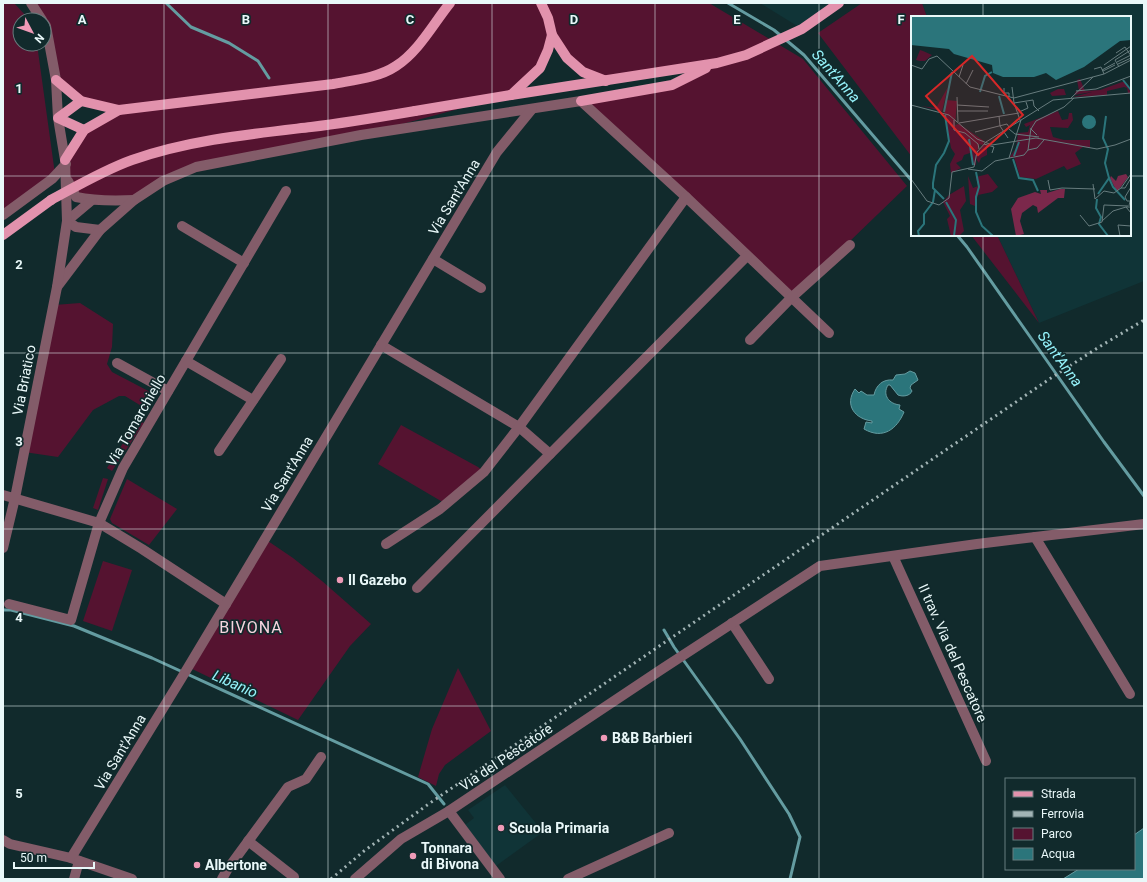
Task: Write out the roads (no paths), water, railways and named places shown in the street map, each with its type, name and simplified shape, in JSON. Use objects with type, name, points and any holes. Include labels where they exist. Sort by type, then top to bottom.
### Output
[{"type":"main road","points":[[56,80],[81,101],[119,110],[334,84],[372,76],[396,67],[426,35],[450,3]]},
{"type":"main road","points":[[541,3],[548,18],[552,35],[567,58],[583,72],[607,81]]},
{"type":"main road","points":[[3,235],[51,200],[132,160],[180,147],[247,134],[312,127],[415,112],[511,95],[717,63],[746,55],[802,29],[839,3]]},
{"type":"main road","points":[[511,95],[540,68],[548,50],[552,35]]},
{"type":"main road","points":[[581,101],[672,85],[717,63]]},
{"type":"main road","points":[[81,101],[58,118],[84,130]]},
{"type":"main road","points":[[65,162],[84,130],[119,110]]},
{"type":"street","points":[[31,3],[37,12]]},
{"type":"street","name":"Via Briatico","points":[[3,548],[15,498],[57,287],[67,221],[65,162],[58,118],[56,80],[51,52]]},
{"type":"street","points":[[57,287],[100,230],[134,200],[163,181],[196,167],[361,135],[581,101],[686,197],[829,333]]},
{"type":"street","name":"Via Sant'Anna","points":[[74,879],[75,860],[188,667],[497,152],[532,109]]},
{"type":"street","points":[[3,214],[52,179],[65,162]]},
{"type":"street","points":[[66,178],[76,197],[109,201],[134,200]]},
{"type":"street","name":"Via Tomarchiello","points":[[9,604],[71,620],[99,523],[123,468],[286,191]]},
{"type":"street","points":[[386,544],[440,509],[484,472],[520,427],[686,197]]},
{"type":"street","points":[[92,200],[67,221],[76,227],[100,230]]},
{"type":"street","points":[[182,226],[244,263]]},
{"type":"street","points":[[750,340],[791,298],[850,245]]},
{"type":"street","points":[[417,588],[747,256]]},
{"type":"street","points":[[433,259],[481,288]]},
{"type":"street","points":[[381,345],[520,427],[550,454]]},
{"type":"street","points":[[219,451],[281,359]]},
{"type":"street","points":[[186,361],[253,400]]},
{"type":"street","points":[[117,363],[168,391]]},
{"type":"street","points":[[3,495],[99,523],[142,548],[226,604]]},
{"type":"street","name":"Via del Pescatore","points":[[355,879],[401,839],[449,811],[820,566],[1034,537],[1144,524]]},
{"type":"street","points":[[1034,537],[1130,694]]},
{"type":"street","name":"II trav. Via del Pescatore","points":[[893,556],[986,761]]},
{"type":"street","points":[[732,623],[770,679]]},
{"type":"street","points":[[222,879],[288,787],[306,778],[321,757]]},
{"type":"street","points":[[449,811],[500,879]]},
{"type":"street","points":[[568,879],[669,833]]},
{"type":"street","points":[[3,840],[10,844],[75,860],[132,879]]},
{"type":"street","points":[[248,841],[294,878]]},
{"type":"water","points":[[910,371],[915,373],[918,380],[911,385],[910,388],[912,391],[910,394],[900,396],[890,385],[888,385],[886,389],[886,395],[890,401],[900,405],[899,409],[904,412],[901,418],[893,428],[883,433],[871,432],[864,429],[866,422],[872,423],[872,421],[866,420],[856,414],[853,410],[851,400],[855,389],[859,393],[861,391],[867,395],[874,395],[876,388],[880,383],[893,380],[896,375],[905,374]]},
{"type":"water","points":[[1144,828],[1144,879],[1063,879],[1077,870],[1135,870],[1135,834]]},
{"type":"waterway","points":[[166,3],[191,27],[229,43],[258,61],[269,78]]},
{"type":"waterway","name":"Sant'Anna","points":[[728,3],[774,30],[804,55],[911,180]]},
{"type":"waterway","name":"Sant'Anna","points":[[958,236],[1144,496]]},
{"type":"waterway","name":"Libanio","points":[[3,610],[11,610],[74,626],[152,658],[428,784],[444,804]]},
{"type":"waterway","points":[[664,630],[674,647],[740,739],[789,814],[800,837],[790,879]]},
{"type":"railway","points":[[331,879],[364,851],[430,803],[1051,378],[1144,320]]},
{"type":"place","name":"Il Gazebo","points":[[340,580]]},
{"type":"place","name":"B&B Barbieri","points":[[604,738]]},
{"type":"place","name":"Scuola Primaria","points":[[501,828]]},
{"type":"place","name":"Tonnara di Bivona","points":[[413,856]]},
{"type":"place","name":"Albertone","points":[[197,865]]},
{"type":"district","name":"BIVONA","points":[[251,627]]}]
